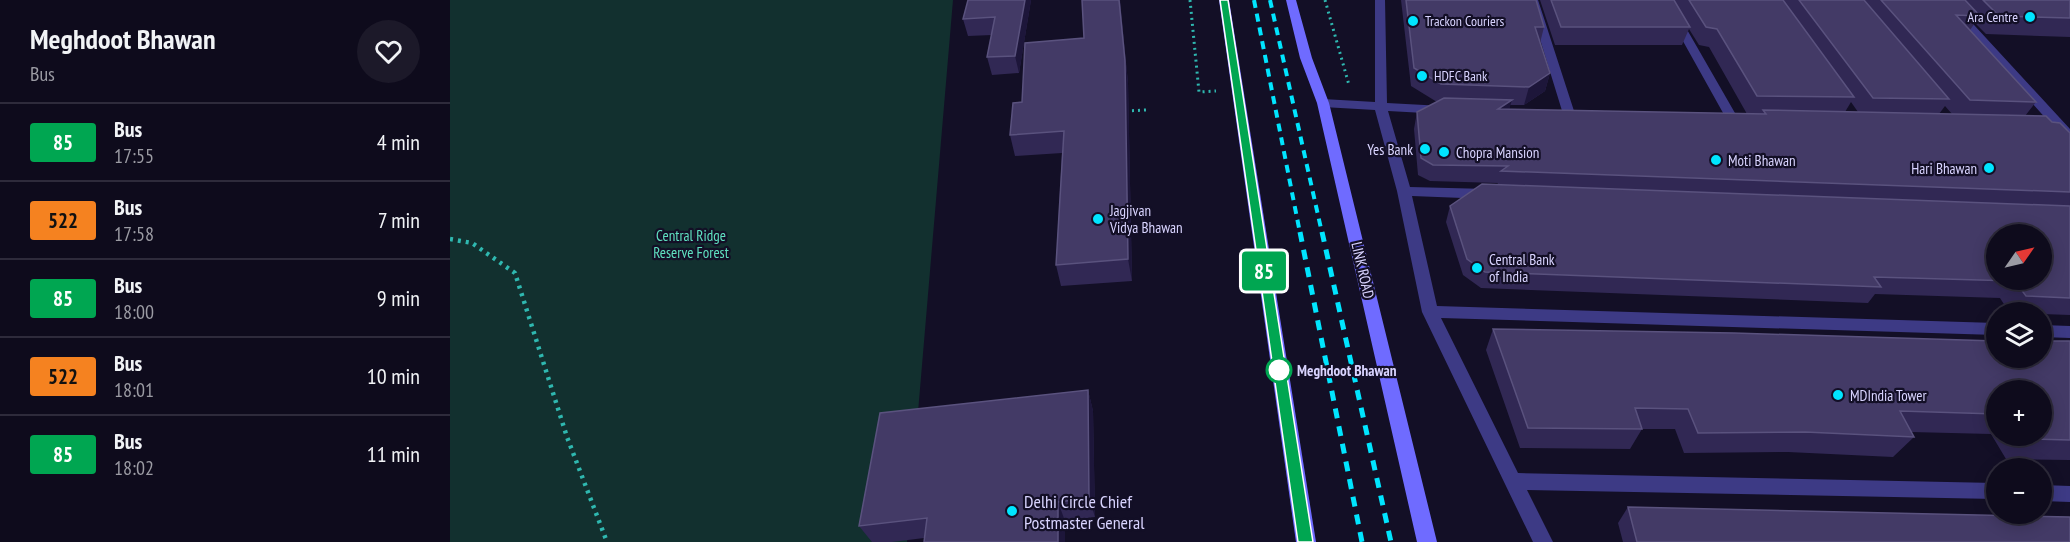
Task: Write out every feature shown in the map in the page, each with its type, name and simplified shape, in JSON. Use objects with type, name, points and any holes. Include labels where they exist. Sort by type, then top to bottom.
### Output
[{"type":"main road","points":[[1224,0],[1306,542]]},
{"type":"main road","name":"LINK ROAD","points":[[1291,0],[1306,58],[1323,104],[1427,542]]},
{"type":"street","points":[[1380,0],[1381,108],[1404,191],[1430,312],[1511,481],[1543,542]]},
{"type":"street","points":[[1533,0],[1569,114]]},
{"type":"street","points":[[1665,0],[1733,120]]},
{"type":"street","points":[[1945,0],[2065,127],[2070,137]]},
{"type":"street","points":[[1323,104],[1452,110]]},
{"type":"street","points":[[2037,126],[2065,127]]},
{"type":"street","points":[[1404,191],[1499,195]]},
{"type":"street","points":[[1430,312],[1986,329]]},
{"type":"street","points":[[2052,331],[2070,332]]},
{"type":"street","points":[[1511,481],[1986,491]]},
{"type":"street","points":[[2052,493],[2070,494]]},
{"type":"path","points":[[1190,0],[1197,82]]},
{"type":"path","points":[[1325,0],[1347,81]]},
{"type":"path","points":[[1123,112],[1146,110]]},
{"type":"path","points":[[450,240],[472,243],[515,273],[567,437],[607,542]]},
{"type":"green space","name":"Central Ridge Reserve Forest","points":[[450,0],[953,0],[907,542],[450,542]]},
{"type":"building","points":[[968,0],[1025,0],[1015,56],[987,57],[995,17],[963,19]]},
{"type":"building","points":[[1082,0],[1119,0],[1125,61],[1128,259],[1056,265],[1064,131],[1010,135],[1013,103],[1022,102],[1025,43],[1084,38]]},
{"type":"building","points":[[1406,0],[1536,0],[1544,27],[1535,27],[1550,73],[1529,87],[1441,84],[1414,68]]},
{"type":"building","points":[[1551,0],[1674,0],[1690,27],[1561,27]]},
{"type":"building","points":[[1689,0],[1783,0],[1854,97],[1757,96],[1717,29],[1706,27]]},
{"type":"building","points":[[1799,0],[1864,0],[1949,99],[1873,98]]},
{"type":"building","points":[[1881,0],[1965,0],[1980,16],[1956,15],[2036,102],[1970,100]]},
{"type":"building","points":[[1983,0],[2070,0],[2070,18],[1999,16]]},
{"type":"building","points":[[1444,98],[1512,100],[1498,109],[1766,114],[1763,110],[2046,116],[2052,122],[2060,123],[2070,133],[2070,192],[1501,171],[1508,166],[1433,165],[1421,158],[1417,112]]},
{"type":"building","points":[[1482,184],[2070,206],[2070,298],[2026,296],[2022,290],[2052,290],[2052,224],[1986,224],[1986,280],[1874,277],[1881,287],[1485,272],[1467,259],[1450,206]]},
{"type":"building","points":[[1493,329],[1986,341],[1986,368],[2052,368],[2052,341],[2070,341],[2070,440],[2052,440],[2052,380],[1986,380],[1986,414],[1900,411],[1914,437],[1805,432],[1698,433],[1688,409],[1635,408],[1642,429],[1528,428]]},
{"type":"building","points":[[1088,390],[1089,498],[1058,502],[1058,542],[924,542],[927,518],[859,526],[880,413]]},
{"type":"building","points":[[1628,507],[1986,515],[1986,524],[2052,524],[2052,517],[2070,517],[2070,542],[1637,542]]},
{"type":"railway","points":[[1254,0],[1300,233]]},
{"type":"railway","points":[[1270,0],[1322,233]]},
{"type":"railway","points":[[1300,232],[1362,542]]},
{"type":"railway","points":[[1322,232],[1391,542]]},
{"type":"bus line","name":"85","points":[[1224,0],[1306,542]]},
{"type":"place","name":"Ara Centre","points":[[2030,17]]},
{"type":"place","name":"Trackon Couriers","points":[[1413,21]]},
{"type":"place","name":"HDFC Bank","points":[[1422,76]]},
{"type":"place","name":"Yes Bank","points":[[1425,149]]},
{"type":"place","name":"Chopra Mansion","points":[[1444,152]]},
{"type":"place","name":"Moti Bhawan","points":[[1716,160]]},
{"type":"place","name":"Hari Bhawan","points":[[1989,168]]},
{"type":"place","name":"Jagjivan Vidya Bhawan","points":[[1098,219]]},
{"type":"place","name":"Central Bank of India","points":[[1477,268]]},
{"type":"place","name":"Meghdoot Bhawan","points":[[1279,370]]},
{"type":"place","name":"MDIndia Tower","points":[[1838,395]]},
{"type":"place","name":"Delhi Circle Chief Postmaster General","points":[[1012,511]]}]
